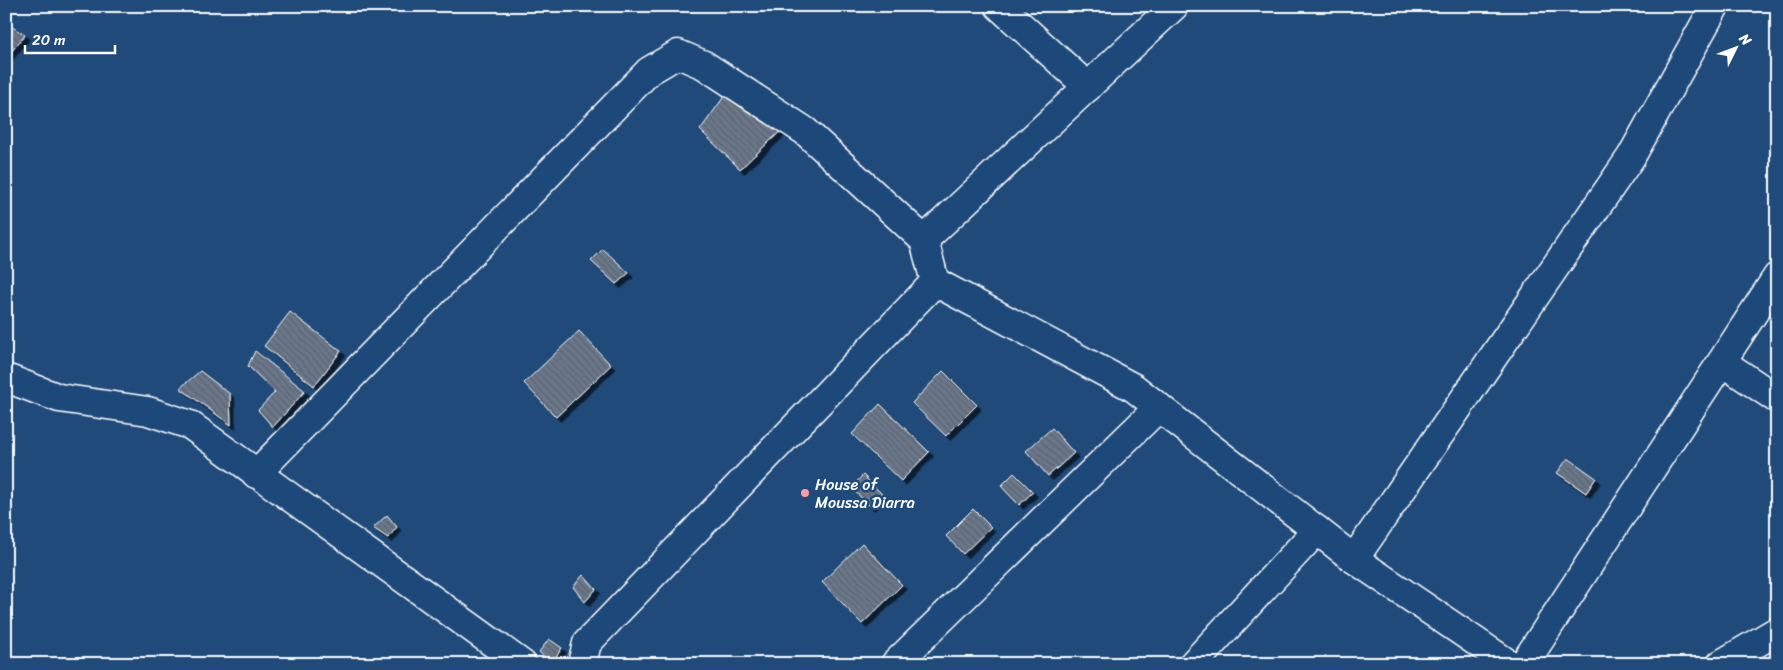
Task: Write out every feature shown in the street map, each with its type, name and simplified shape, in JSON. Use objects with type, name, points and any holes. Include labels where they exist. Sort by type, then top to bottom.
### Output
[{"type":"street","points":[[999,6],[1088,87]]},
{"type":"street","points":[[924,240],[1174,6]]},
{"type":"street","points":[[1354,559],[1631,157],[1715,6]]},
{"type":"street","points":[[256,474],[648,71],[678,54],[704,66],[805,131],[924,240],[935,282],[1134,388],[1354,559],[1510,664]]},
{"type":"street","points":[[1524,664],[1777,277]]},
{"type":"street","points":[[582,664],[587,643],[935,282]]},
{"type":"street","points":[[1722,362],[1777,399]]},
{"type":"street","points":[[6,378],[59,398],[148,411],[190,425],[522,664]]},
{"type":"street","points":[[895,664],[1159,407]]},
{"type":"street","points":[[1193,664],[1317,530]]},
{"type":"street","points":[[1721,664],[1777,631]]},
{"type":"building","points":[[6,23],[25,35],[6,58]]},
{"type":"building","points":[[731,87],[785,127],[740,169],[700,130]]},
{"type":"building","points":[[603,249],[629,273],[616,284],[591,261]]},
{"type":"building","points":[[290,312],[341,351],[314,386],[264,346]]},
{"type":"building","points":[[579,331],[611,365],[556,417],[524,383]]},
{"type":"building","points":[[255,351],[305,391],[273,427],[258,410],[275,392],[248,366]]},
{"type":"building","points":[[200,371],[230,394],[231,425],[180,388]]},
{"type":"building","points":[[943,371],[977,405],[946,436],[912,403]]},
{"type":"building","points":[[880,404],[929,452],[901,481],[852,434]]},
{"type":"building","points":[[1052,428],[1074,453],[1048,476],[1026,451]]},
{"type":"building","points":[[1568,458],[1596,478],[1586,493],[1557,473]]},
{"type":"building","points":[[1014,473],[1033,492],[1019,505],[1001,486]]},
{"type":"building","points":[[863,475],[882,494],[870,506],[851,488]]},
{"type":"building","points":[[973,509],[991,527],[963,554],[946,536]]},
{"type":"building","points":[[387,515],[397,527],[388,538],[373,528]]},
{"type":"building","points":[[862,543],[902,585],[862,624],[822,582]]},
{"type":"building","points":[[583,575],[596,589],[585,602],[573,587]]},
{"type":"building","points":[[549,639],[562,648],[552,663],[539,652]]},
{"type":"place","name":"House of Moussa Diarra","points":[[805,493]]}]
